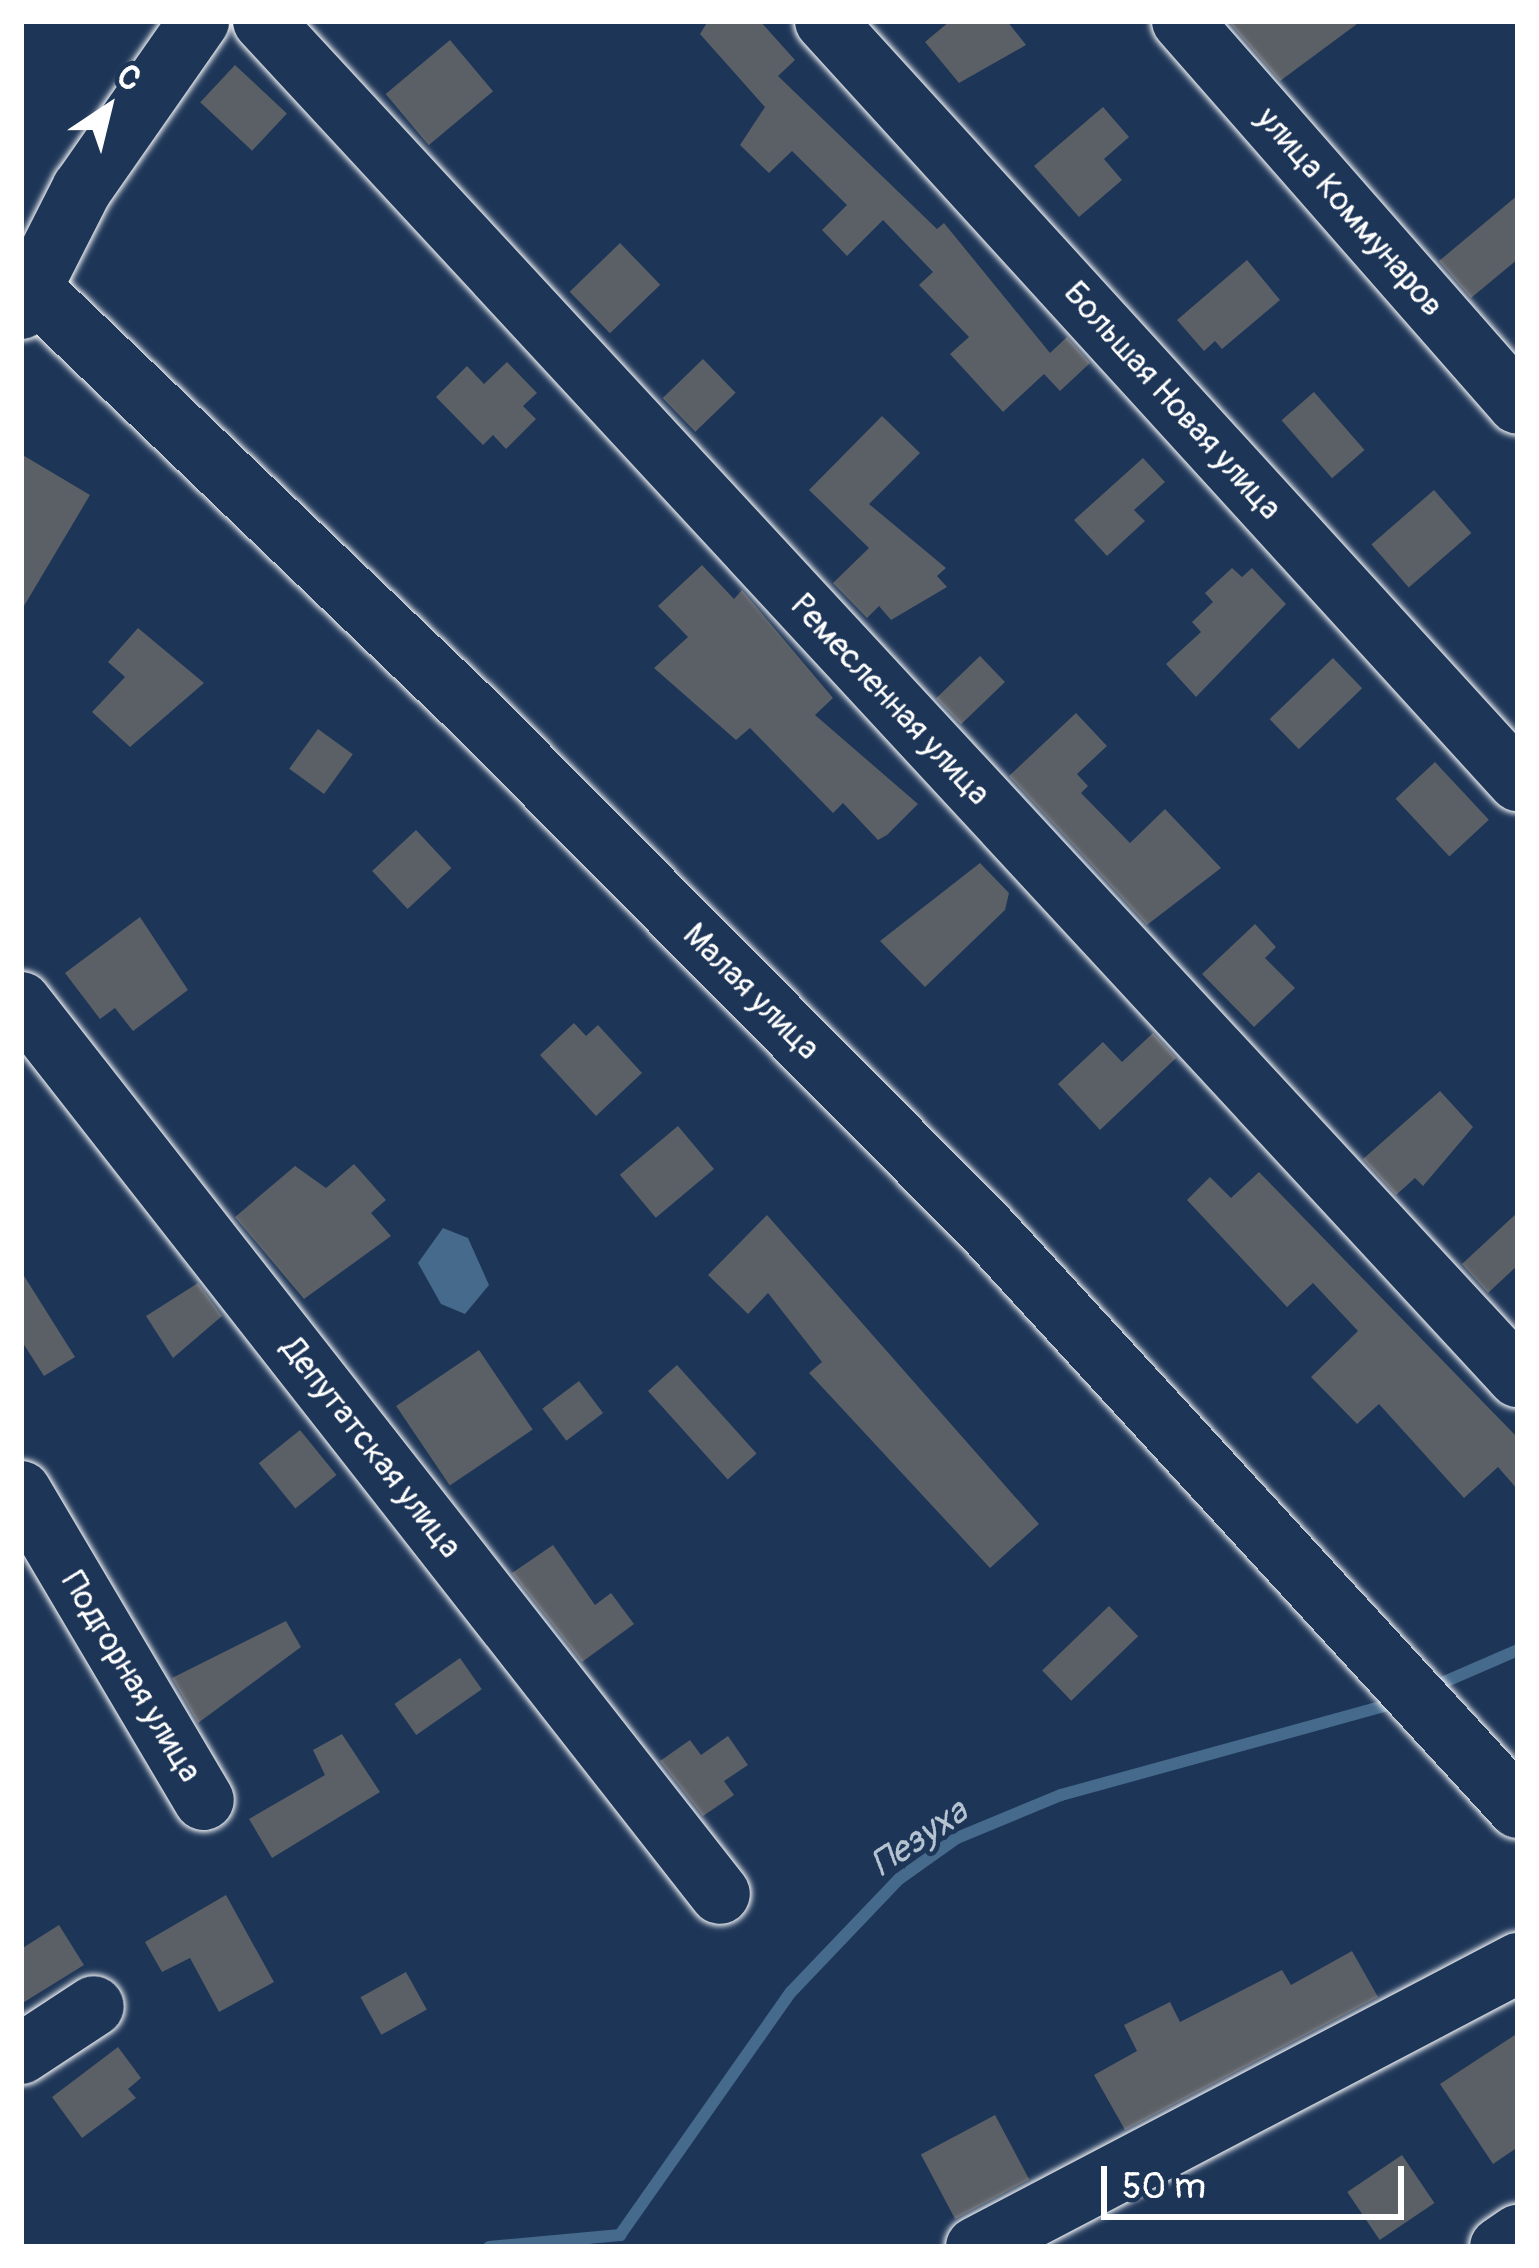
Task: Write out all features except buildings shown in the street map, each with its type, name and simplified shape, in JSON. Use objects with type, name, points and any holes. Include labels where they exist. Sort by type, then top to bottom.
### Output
[{"type":"street","points":[[24,291],[82,189],[199,21]]},
{"type":"street","name":"Ремесленная улица","points":[[263,21],[1518,1377]]},
{"type":"street","name":"Большая Новая улица","points":[[826,21],[1518,781]]},
{"type":"street","name":"улица Коммунаров","points":[[1182,21],[1518,404]]},
{"type":"street","name":"Малая улица","points":[[24,291],[983,1226],[1518,1808]]},
{"type":"street","name":"Депутатская улица","points":[[21,1002],[720,1894]]},
{"type":"street","name":"Подгорная улица","points":[[21,1491],[204,1800]]},
{"type":"street","points":[[976,2247],[1518,1963]]},
{"type":"street","points":[[21,2054],[94,2006]]},
{"type":"street","points":[[1500,2247],[1518,2235]]},
{"type":"water","points":[[443,1228],[468,1238],[489,1285],[465,1314],[441,1304],[418,1263]]},
{"type":"waterway","name":"Пезуха","points":[[1428,1689],[1518,1650]]},
{"type":"waterway","name":"Пезуха","points":[[489,2247],[620,2235],[791,1992],[899,1879],[957,1838],[1061,1795],[1399,1702]]}]
